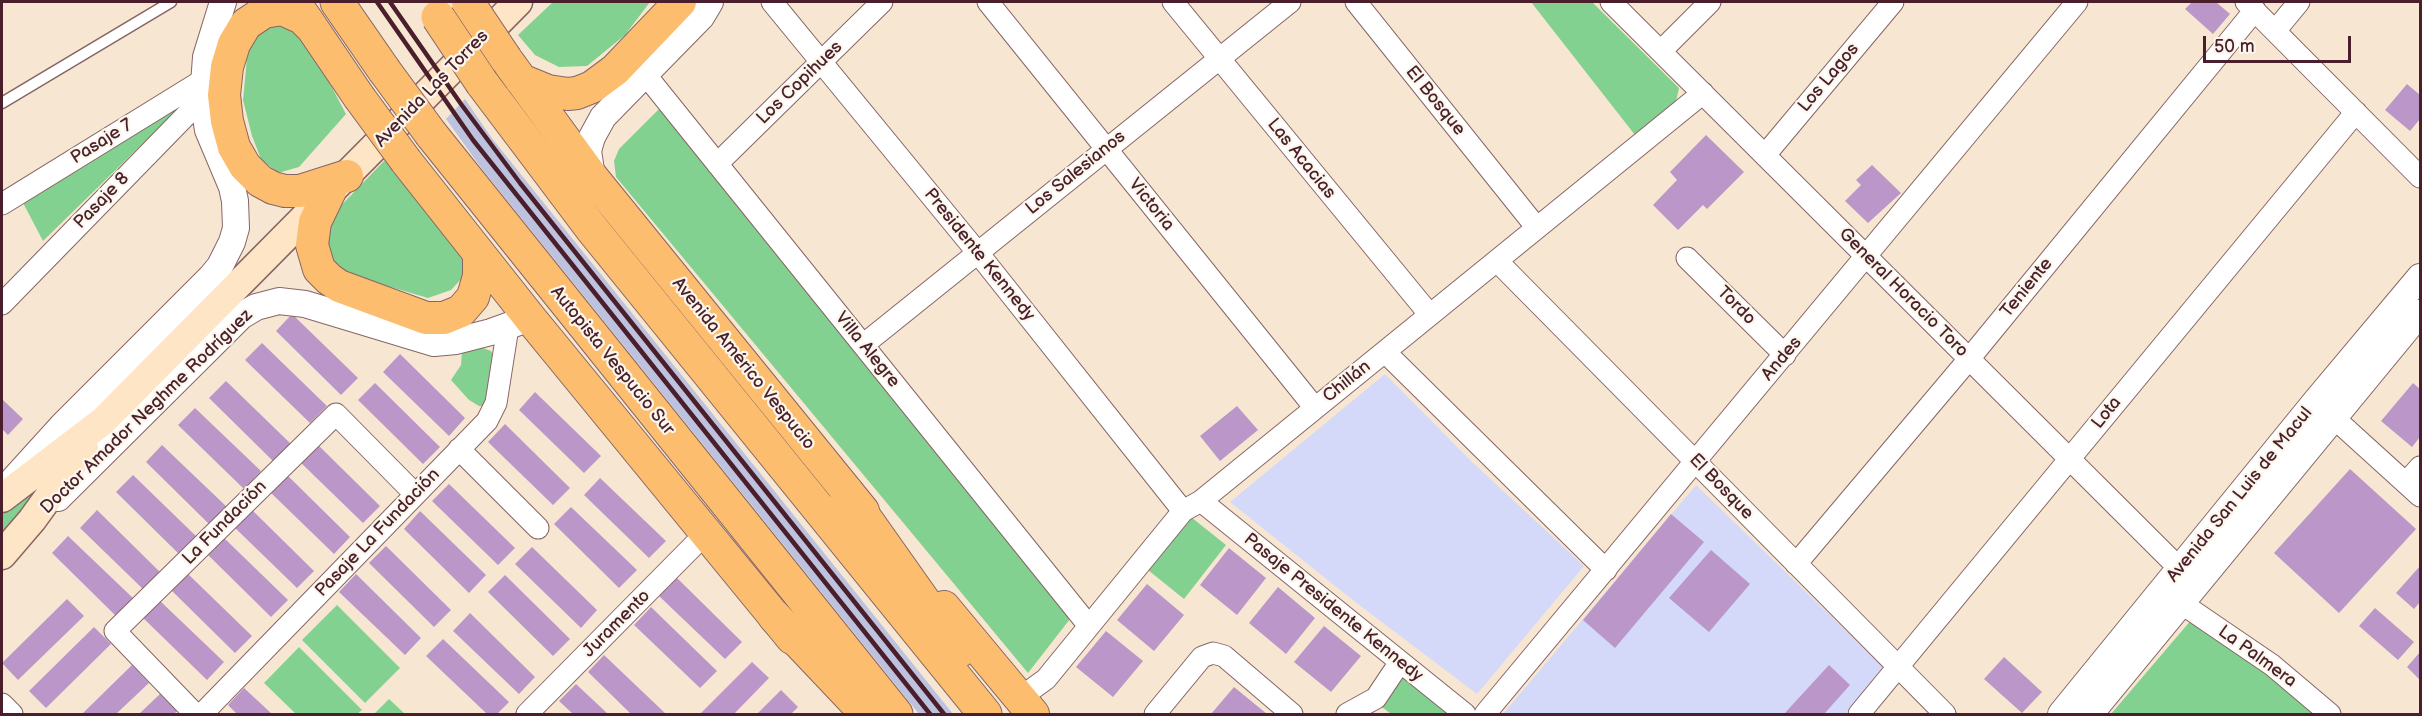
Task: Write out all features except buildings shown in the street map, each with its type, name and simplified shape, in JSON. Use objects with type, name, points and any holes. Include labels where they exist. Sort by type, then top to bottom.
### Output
[{"type":"highway","name":"Autopista Vespucio Sur","points":[[337,2],[431,134],[896,714]]},
{"type":"highway","points":[[433,9],[482,83],[592,229],[985,714]]},
{"type":"highway","points":[[846,491],[920,593],[1018,709]]},
{"type":"highway","points":[[775,617],[867,714]]},
{"type":"main road","points":[[295,2],[359,97],[479,254],[519,323],[706,533],[851,714]]},
{"type":"main road","name":"Avenida Américo Vespucio","points":[[468,2],[513,70],[592,177],[846,491]]},
{"type":"main road","name":"Avenida Las Torres","points":[[338,184],[518,2]]},
{"type":"main road","points":[[513,70],[548,91],[578,93],[592,87],[704,3]]},
{"type":"main road","points":[[312,28],[302,18],[282,9],[264,12],[246,24],[234,44],[227,67],[224,95],[227,121],[234,147],[245,166],[260,181],[285,191],[300,191],[338,184]]},
{"type":"main road","points":[[338,184],[315,222],[312,245],[319,268],[339,286],[419,316],[431,319],[444,318],[461,311],[473,297],[479,276],[479,254]]},
{"type":"main road","name":"Doctor Amador Neghme Rodríguez","points":[[2,498],[103,421],[338,184]]},
{"type":"main road","name":"Doctor Amador Neghme Rodríguez","points":[[9,548],[103,421]]},
{"type":"street","points":[[2,492],[63,425],[211,277],[226,255],[236,228],[235,201],[208,130],[203,89],[210,42],[223,2]]},
{"type":"street","name":"Presidente Kennedy","points":[[772,2],[1192,506]]},
{"type":"street","name":"Los Copihues","points":[[717,164],[882,2]]},
{"type":"street","name":"Victoria","points":[[988,2],[1315,408]]},
{"type":"street","name":"Las Acacias","points":[[1173,2],[1430,315]]},
{"type":"street","name":"Los Salesianos","points":[[863,345],[1290,2]]},
{"type":"street","name":"El Bosque","points":[[1356,2],[1538,228]]},
{"type":"street","name":"General Horacio Toro","points":[[1611,2],[2070,459],[2186,586]]},
{"type":"street","points":[[1661,51],[1710,2]]},
{"type":"street","name":"Los Lagos","points":[[1765,155],[1893,2]]},
{"type":"street","name":"Andes","points":[[1485,714],[2078,2]]},
{"type":"street","points":[[2275,31],[2299,2]]},
{"type":"street","points":[[592,177],[588,151],[603,117],[694,25],[704,3]]},
{"type":"street","points":[[2251,6],[2421,177]]},
{"type":"street","name":"Teniente","points":[[1796,564],[1969,359],[2251,6]]},
{"type":"street","name":"Villa Alegre","points":[[645,74],[1089,627]]},
{"type":"street","name":"Pasaje 7","points":[[2,204],[203,89]]},
{"type":"street","name":"Pasaje 8","points":[[2,304],[203,89]]},
{"type":"street","name":"Chillán","points":[[1018,709],[1192,506],[1703,93]]},
{"type":"street","name":"Lota","points":[[1859,714],[2356,112]]},
{"type":"street","name":"Tordo","points":[[1687,258],[1785,355]]},
{"type":"street","name":"El Bosque","points":[[1497,261],[1945,714]]},
{"type":"street","name":"Avenida San Luis de Macul","points":[[2090,714],[2186,586],[2325,410],[2421,277]]},
{"type":"street","name":"Doctor Amador Neghme Rodríguez","points":[[9,548],[241,316],[256,307],[279,301],[305,304],[427,342],[456,341],[519,323]]},
{"type":"street","name":"Avenida San Luis de Macul","points":[[2325,410],[2421,313]]},
{"type":"street","name":"Pasaje La Fundación","points":[[202,714],[459,449],[492,412],[519,323]]},
{"type":"street","points":[[1385,352],[1606,570]]},
{"type":"street","points":[[2325,410],[2416,482]]},
{"type":"street","name":"La Fundación","points":[[195,714],[115,631],[336,414],[415,494]]},
{"type":"street","points":[[459,449],[538,528]]},
{"type":"street","name":"Pasaje Presidente Kennedy","points":[[1192,506],[1400,662],[1465,714]]},
{"type":"street","name":"Juramento","points":[[527,714],[706,533]]},
{"type":"street","name":"Avenida San Luis de Macul","points":[[2061,714],[2186,586]]},
{"type":"street","name":"La Palmera","points":[[2186,586],[2272,665],[2330,714]]},
{"type":"street","points":[[1155,714],[1202,657],[1213,653],[1224,656],[1292,714]]},
{"type":"street","points":[[1347,714],[1376,698],[1400,662]]},
{"type":"street","points":[[2,704],[12,714]]},
{"type":"lane","points":[[2,104],[171,2]]},
{"type":"shaded area","points":[[465,99],[491,137],[953,714],[919,714],[482,169],[446,119]]},
{"type":"shaded area","points":[[1385,374],[1472,462],[1584,566],[1477,694],[1354,601],[1230,502]]},
{"type":"shaded area","points":[[1696,485],[1883,667],[1845,714],[1503,714]]},
{"type":"green space","points":[[553,2],[650,2],[625,35],[587,66],[559,67],[535,55],[518,35]]},
{"type":"green space","points":[[1531,2],[1592,2],[1679,88],[1675,106],[1635,135]]},
{"type":"green space","points":[[273,21],[290,21],[328,80],[346,114],[299,167],[278,173],[261,159],[252,136],[243,100],[247,58],[253,37]]},
{"type":"green space","points":[[181,106],[43,241],[21,199]]},
{"type":"green space","points":[[660,108],[1070,619],[1028,673],[616,177],[614,161],[619,149]]},
{"type":"green space","points":[[385,160],[466,260],[464,276],[451,290],[428,298],[357,277],[338,267],[324,245],[327,220]]},
{"type":"green space","points":[[478,346],[491,351],[496,360],[485,406],[479,406],[469,400],[451,380],[461,365],[462,351]]},
{"type":"green space","points":[[53,480],[2,543],[2,507]]},
{"type":"green space","points":[[1191,517],[1226,545],[1184,599],[1148,570]]},
{"type":"green space","points":[[337,605],[400,668],[365,703],[302,640]]},
{"type":"green space","points":[[2192,619],[2322,714],[2111,714]]},
{"type":"green space","points":[[299,647],[362,710],[357,714],[296,714],[264,683]]},
{"type":"green space","points":[[1403,673],[1455,714],[1391,714],[1378,704]]},
{"type":"green space","points":[[389,699],[405,714],[374,714]]},
{"type":"railway","points":[[377,2],[473,140],[930,714]]},
{"type":"railway","points":[[390,2],[461,104],[520,183],[944,714]]}]
